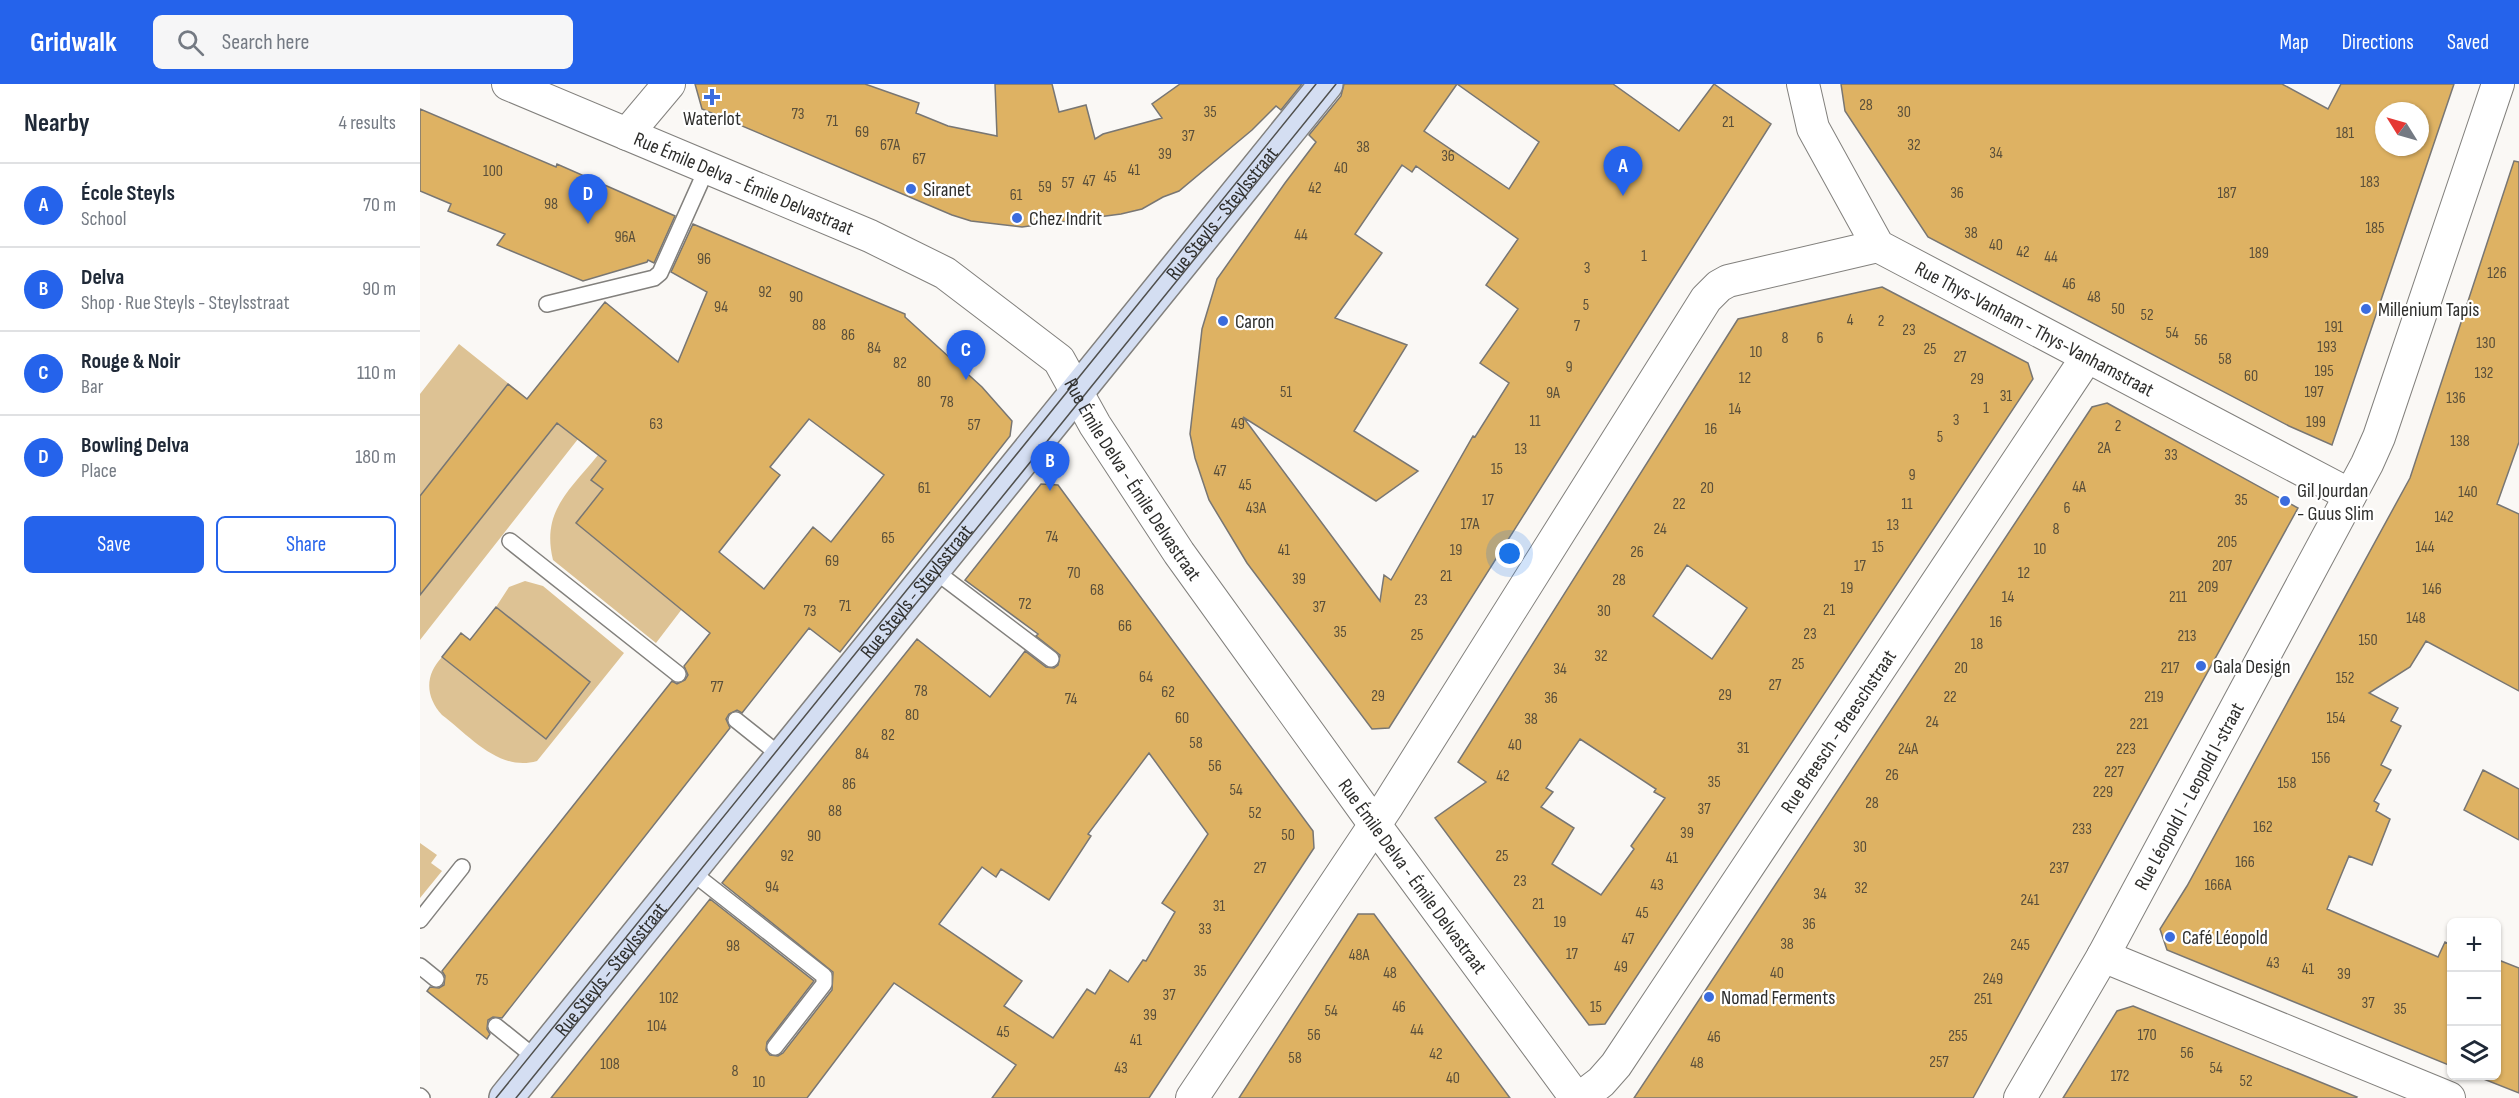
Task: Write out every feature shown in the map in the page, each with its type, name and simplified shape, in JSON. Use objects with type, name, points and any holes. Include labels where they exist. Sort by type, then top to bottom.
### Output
[{"type":"street","name":"Rue Émile Delva - Émile Delvastraat","points":[[508,84],[870,236],[945,273],[1059,360],[1095,425],[1179,553],[1375,825],[1578,1098]]},
{"type":"street","points":[[627,134],[669,84]]},
{"type":"street","name":"Rue Steyls - Steylsstraat","points":[[506,1098],[781,756],[935,571],[1326,84]]},
{"type":"street","points":[[1192,1098],[1375,825],[1706,299],[1719,286],[1728,282],[1878,246],[1813,128],[1803,84]]},
{"type":"street","name":"Rue Léopold I - Leopold I-straat","points":[[2020,1098],[2103,956],[2379,437],[2498,84]]},
{"type":"street","name":"Rue Thys-Vanham - Thys-Vanhamstraat","points":[[1878,246],[2350,495]]},
{"type":"street","name":"Rue Breesch - Breeschstraat","points":[[1578,1098],[1601,1082],[1616,1065],[2087,357]]},
{"type":"street","points":[[2103,956],[2449,1098]]},
{"type":"lane","points":[[547,304],[654,278],[660,273],[707,168]]},
{"type":"lane","points":[[510,541],[678,674]]},
{"type":"lane","points":[[935,571],[1051,659]]},
{"type":"lane","points":[[736,720],[781,756]]},
{"type":"lane","points":[[420,920],[462,867]]},
{"type":"lane","points":[[689,870],[824,976],[824,984],[775,1047]]},
{"type":"lane","points":[[420,966],[436,979]]},
{"type":"lane","points":[[496,1026],[537,1059]]},
{"type":"shaded area","points":[[459,344],[578,439],[420,640],[420,394]]},
{"type":"shaded area","points":[[598,455],[618,471],[576,523],[682,609],[656,643],[553,560],[550,543],[551,528],[560,502]]},
{"type":"shaded area","points":[[525,581],[543,586],[624,653],[537,761],[523,763],[498,757],[463,733],[436,708],[429,686],[432,671],[442,657],[546,738],[590,682],[496,607],[509,587]]},
{"type":"shaded area","points":[[420,843],[437,855],[431,863],[442,871],[420,898]]},
{"type":"building","points":[[695,84],[865,84],[919,103],[916,113],[948,126],[997,136],[995,84],[1052,84],[1059,112],[1086,105],[1095,139],[1103,134],[1162,118],[1152,104],[1180,84],[1302,84],[1281,110],[1276,106],[1252,130],[1179,191],[1142,209],[1121,214],[1022,227],[971,221],[952,215],[702,109]]},
{"type":"building","points":[[1344,84],[1457,84],[1613,84],[1679,131],[1714,84],[1771,124],[1389,728],[1372,729],[1247,563],[1209,500],[1195,458],[1190,434],[1202,329],[1217,279],[1316,142],[1309,135],[1341,96]],"holes":[[[1457,84],[1539,142],[1509,189],[1424,131]],[[1402,165],[1412,172],[1416,166],[1518,239],[1486,285],[1518,309],[1480,363],[1509,383],[1475,437],[1473,436],[1391,580],[1384,575],[1380,601],[1243,417],[1376,501],[1418,471],[1354,431],[1407,345],[1335,318],[1382,253],[1355,234]]]},
{"type":"building","points":[[1841,84],[2282,84],[2328,109],[2341,84],[2454,84],[2332,445],[2289,426],[1928,237],[1845,111]]},
{"type":"building","points":[[420,109],[556,167],[557,164],[675,216],[654,263],[648,260],[583,281],[497,245],[505,234],[448,211],[451,204],[420,191]]},
{"type":"building","points":[[2514,161],[2519,162],[2519,442],[2497,504],[2519,514],[2519,691],[2426,641],[2410,667],[2369,693],[2398,708],[2391,721],[2401,726],[2381,765],[2391,770],[2374,801],[2379,804],[2376,811],[2390,819],[2372,865],[2349,856],[2327,909],[2438,957],[2445,942],[2447,943],[2447,1064],[2167,950],[2160,929],[2187,886],[2410,478]]},
{"type":"building","points":[[693,224],[905,314],[905,317],[982,387],[1012,421],[1010,436],[840,652],[809,628],[742,713],[737,710],[729,714],[726,719],[730,728],[502,1018],[493,1017],[488,1020],[487,1029],[490,1034],[487,1039],[427,991],[430,987],[439,988],[444,985],[445,976],[442,971],[672,681],[677,684],[685,680],[688,675],[684,666],[710,633],[576,523],[603,489],[591,480],[606,461],[557,423],[420,595],[420,496],[508,384],[527,399],[605,302],[678,362],[707,292],[671,272]],"holes":[[[809,419],[884,475],[831,542],[813,527],[764,589],[719,552],[780,475],[770,467]]]},
{"type":"building","points":[[1882,287],[2028,363],[2033,379],[1605,1024],[1589,1025],[1435,818],[1486,782],[1458,762],[1738,319]],"holes":[[[1687,565],[1747,608],[1712,659],[1653,616]],[[1580,739],[1656,789],[1654,792],[1665,798],[1631,846],[1634,849],[1601,895],[1552,864],[1574,828],[1541,807],[1553,792],[1546,788]]]},
{"type":"building","points":[[2107,403],[2298,508],[1973,1098],[1634,1098],[2092,407]]},
{"type":"building","points":[[1041,484],[1058,485],[1313,831],[1314,848],[1149,1098],[992,1098],[1016,1065],[894,983],[807,1098],[551,1098],[710,899],[814,981],[767,1042],[766,1050],[770,1055],[778,1056],[783,1053],[832,990],[833,972],[722,883],[917,639],[990,697],[1025,651],[1046,667],[1054,668],[1058,665],[1060,655],[1036,636],[1038,634],[965,580]],"holes":[[[1149,753],[1208,834],[1162,903],[1175,912],[1146,961],[1143,960],[1128,982],[1110,970],[1095,994],[1087,989],[1053,1038],[1004,1006],[1022,981],[939,924],[982,867],[996,877],[1001,869],[1049,900],[1091,836],[1088,834]]]},
{"type":"building","points":[[496,607],[590,682],[546,739],[442,657],[461,633],[470,640]]},
{"type":"building","points":[[2483,770],[2519,789],[2519,840],[2464,810]]},
{"type":"building","points":[[1358,914],[1374,914],[1510,1098],[1239,1098]]},
{"type":"building","points":[[2501,961],[2519,968],[2519,1093],[2486,1080],[2501,1080]]},
{"type":"building","points":[[2133,1006],[2357,1097],[2063,1098],[2117,1011]]},
{"type":"tram line","points":[[496,1098],[1316,84]]},
{"type":"tram line","points":[[516,1098],[1336,84]]},
{"type":"place","name":"Waterlot","points":[[712,97]]},
{"type":"place","name":"Siranet","points":[[911,189]]},
{"type":"place","name":"École Steyls","points":[[1623,196]]},
{"type":"place","name":"Chez Indrit","points":[[1017,218]]},
{"type":"place","name":"Bowling Delva","points":[[588,224]]},
{"type":"place","name":"Millenium Tapis","points":[[2366,309]]},
{"type":"place","name":"Caron","points":[[1223,321]]},
{"type":"place","name":"Rouge & Noir","points":[[966,380]]},
{"type":"place","name":"Delva","points":[[1050,491]]},
{"type":"place","name":"Gil Jourdan - Guus Slim","points":[[2285,501]]},
{"type":"place","name":"Gala Design","points":[[2201,666]]},
{"type":"place","name":"Café Léopold","points":[[2170,937]]},
{"type":"place","name":"Nomad Ferments","points":[[1709,997]]}]
